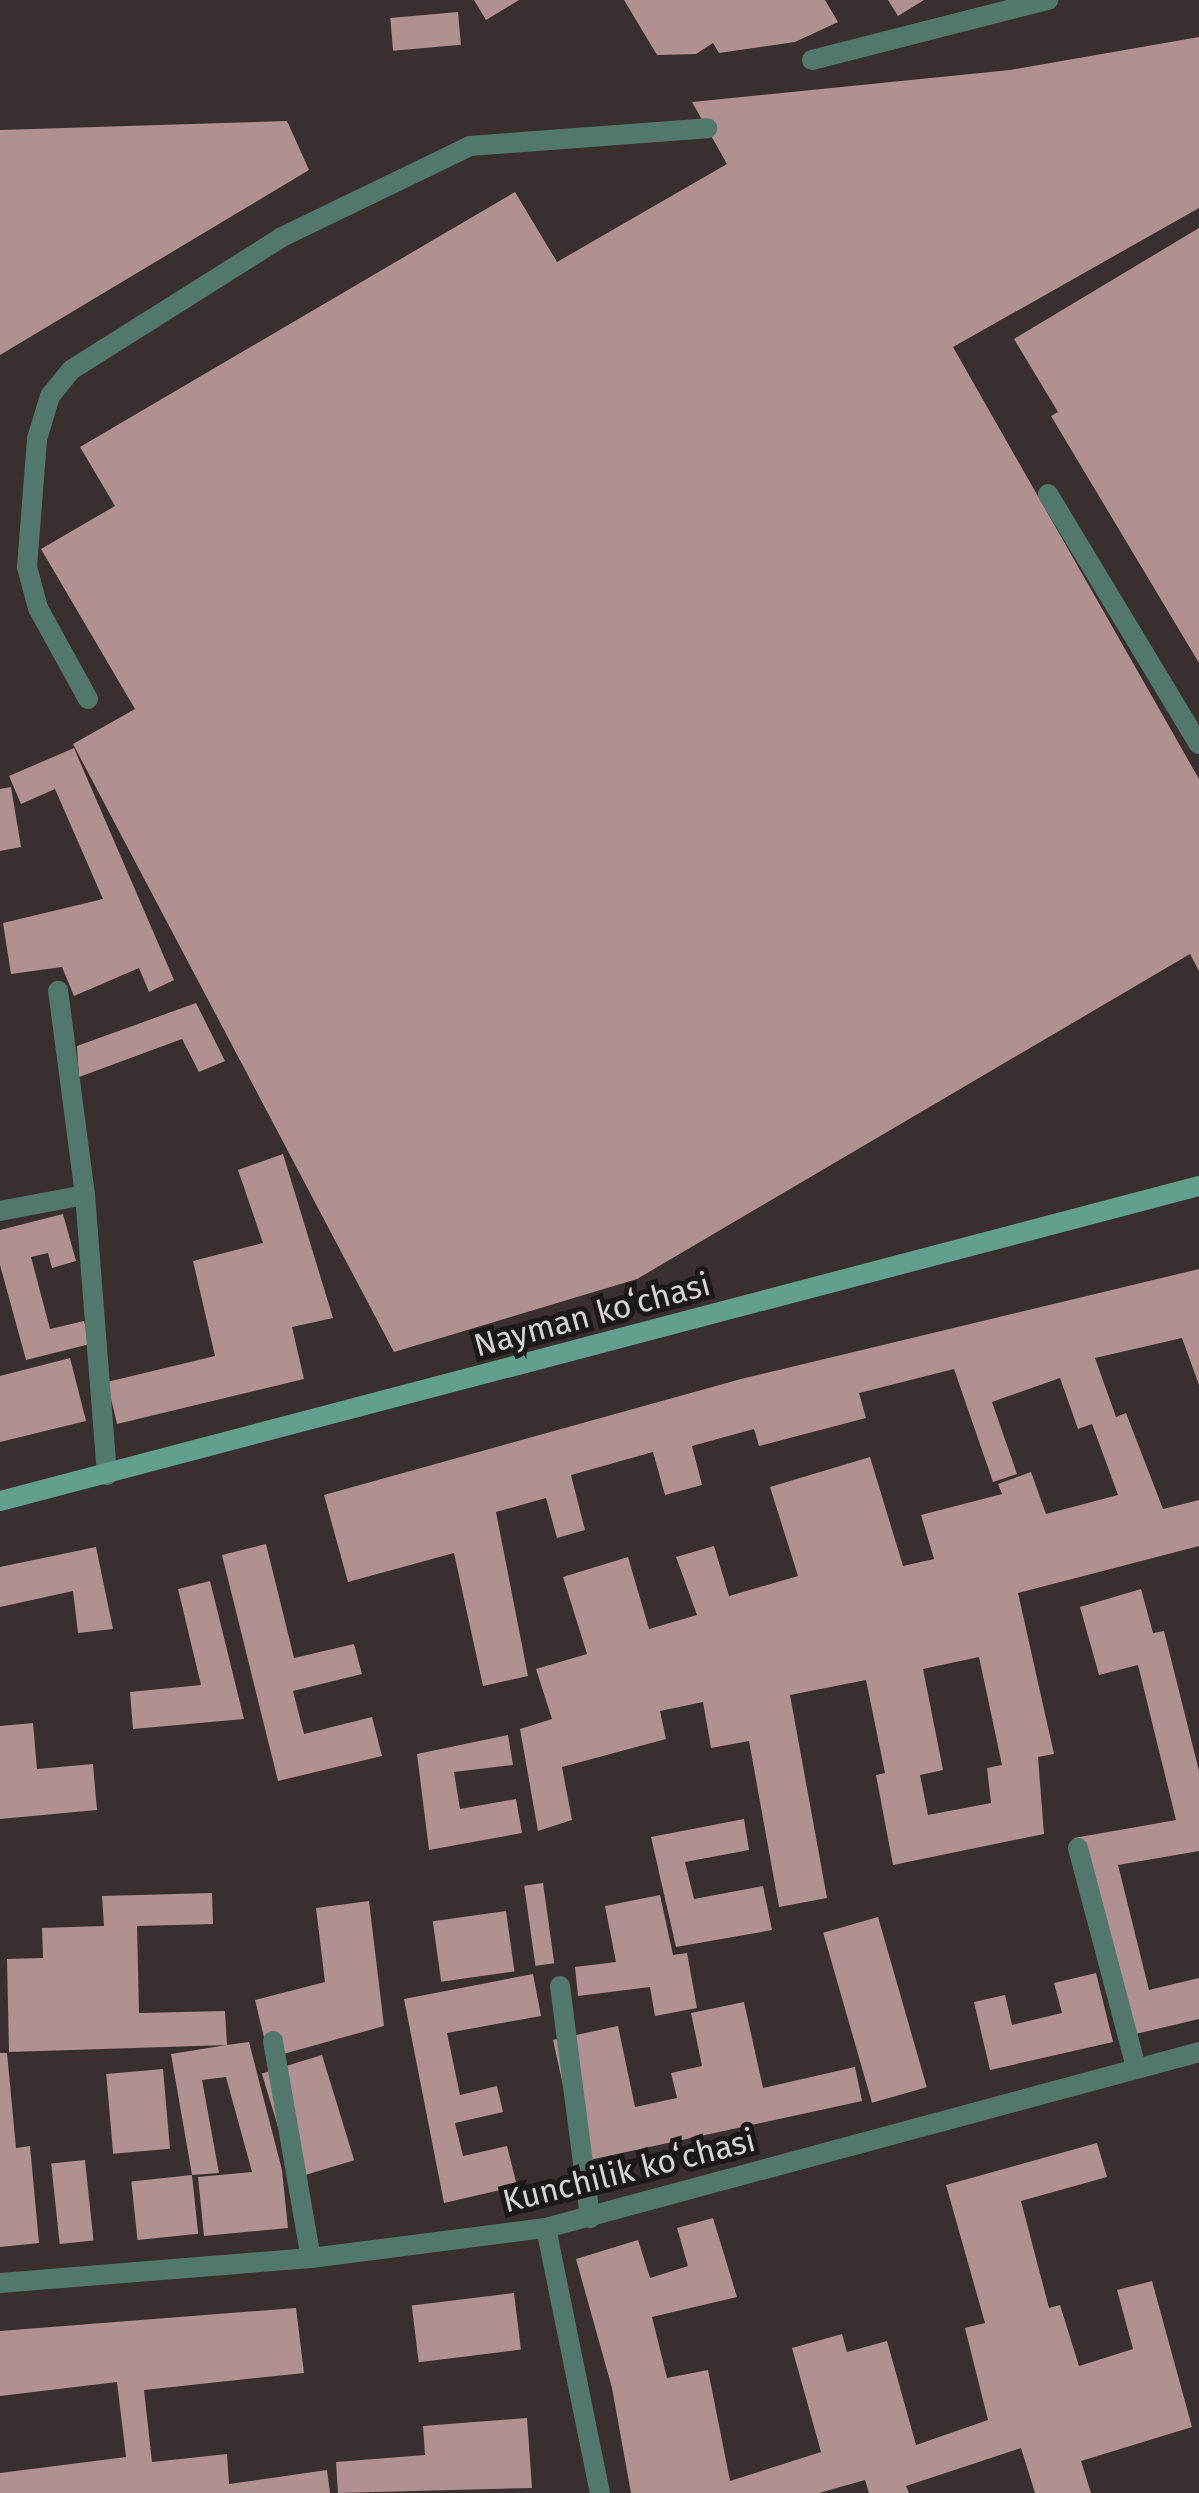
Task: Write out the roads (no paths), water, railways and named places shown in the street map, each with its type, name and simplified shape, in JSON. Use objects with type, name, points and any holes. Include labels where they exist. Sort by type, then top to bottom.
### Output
[{"type":"main road","name":"Nayman koʻchasi","points":[[0,1500],[1199,1186]]},
{"type":"street","points":[[812,60],[1048,0]]},
{"type":"street","points":[[88,699],[38,608],[27,567],[37,439],[50,396],[71,370],[282,237],[470,146],[706,128]]},
{"type":"street","points":[[1048,494],[1199,744]]},
{"type":"street","points":[[58,991],[84,1195],[107,1475]]},
{"type":"street","points":[[0,1211],[84,1195]]},
{"type":"street","points":[[1078,1848],[1136,2068]]},
{"type":"street","points":[[560,1986],[590,2218]]},
{"type":"street","points":[[273,2040],[311,2258]]},
{"type":"street","name":"Kunchilik koʻchasi","points":[[0,2284],[311,2258],[546,2228],[1199,2052]]},
{"type":"street","points":[[546,2228],[600,2493]]}]
